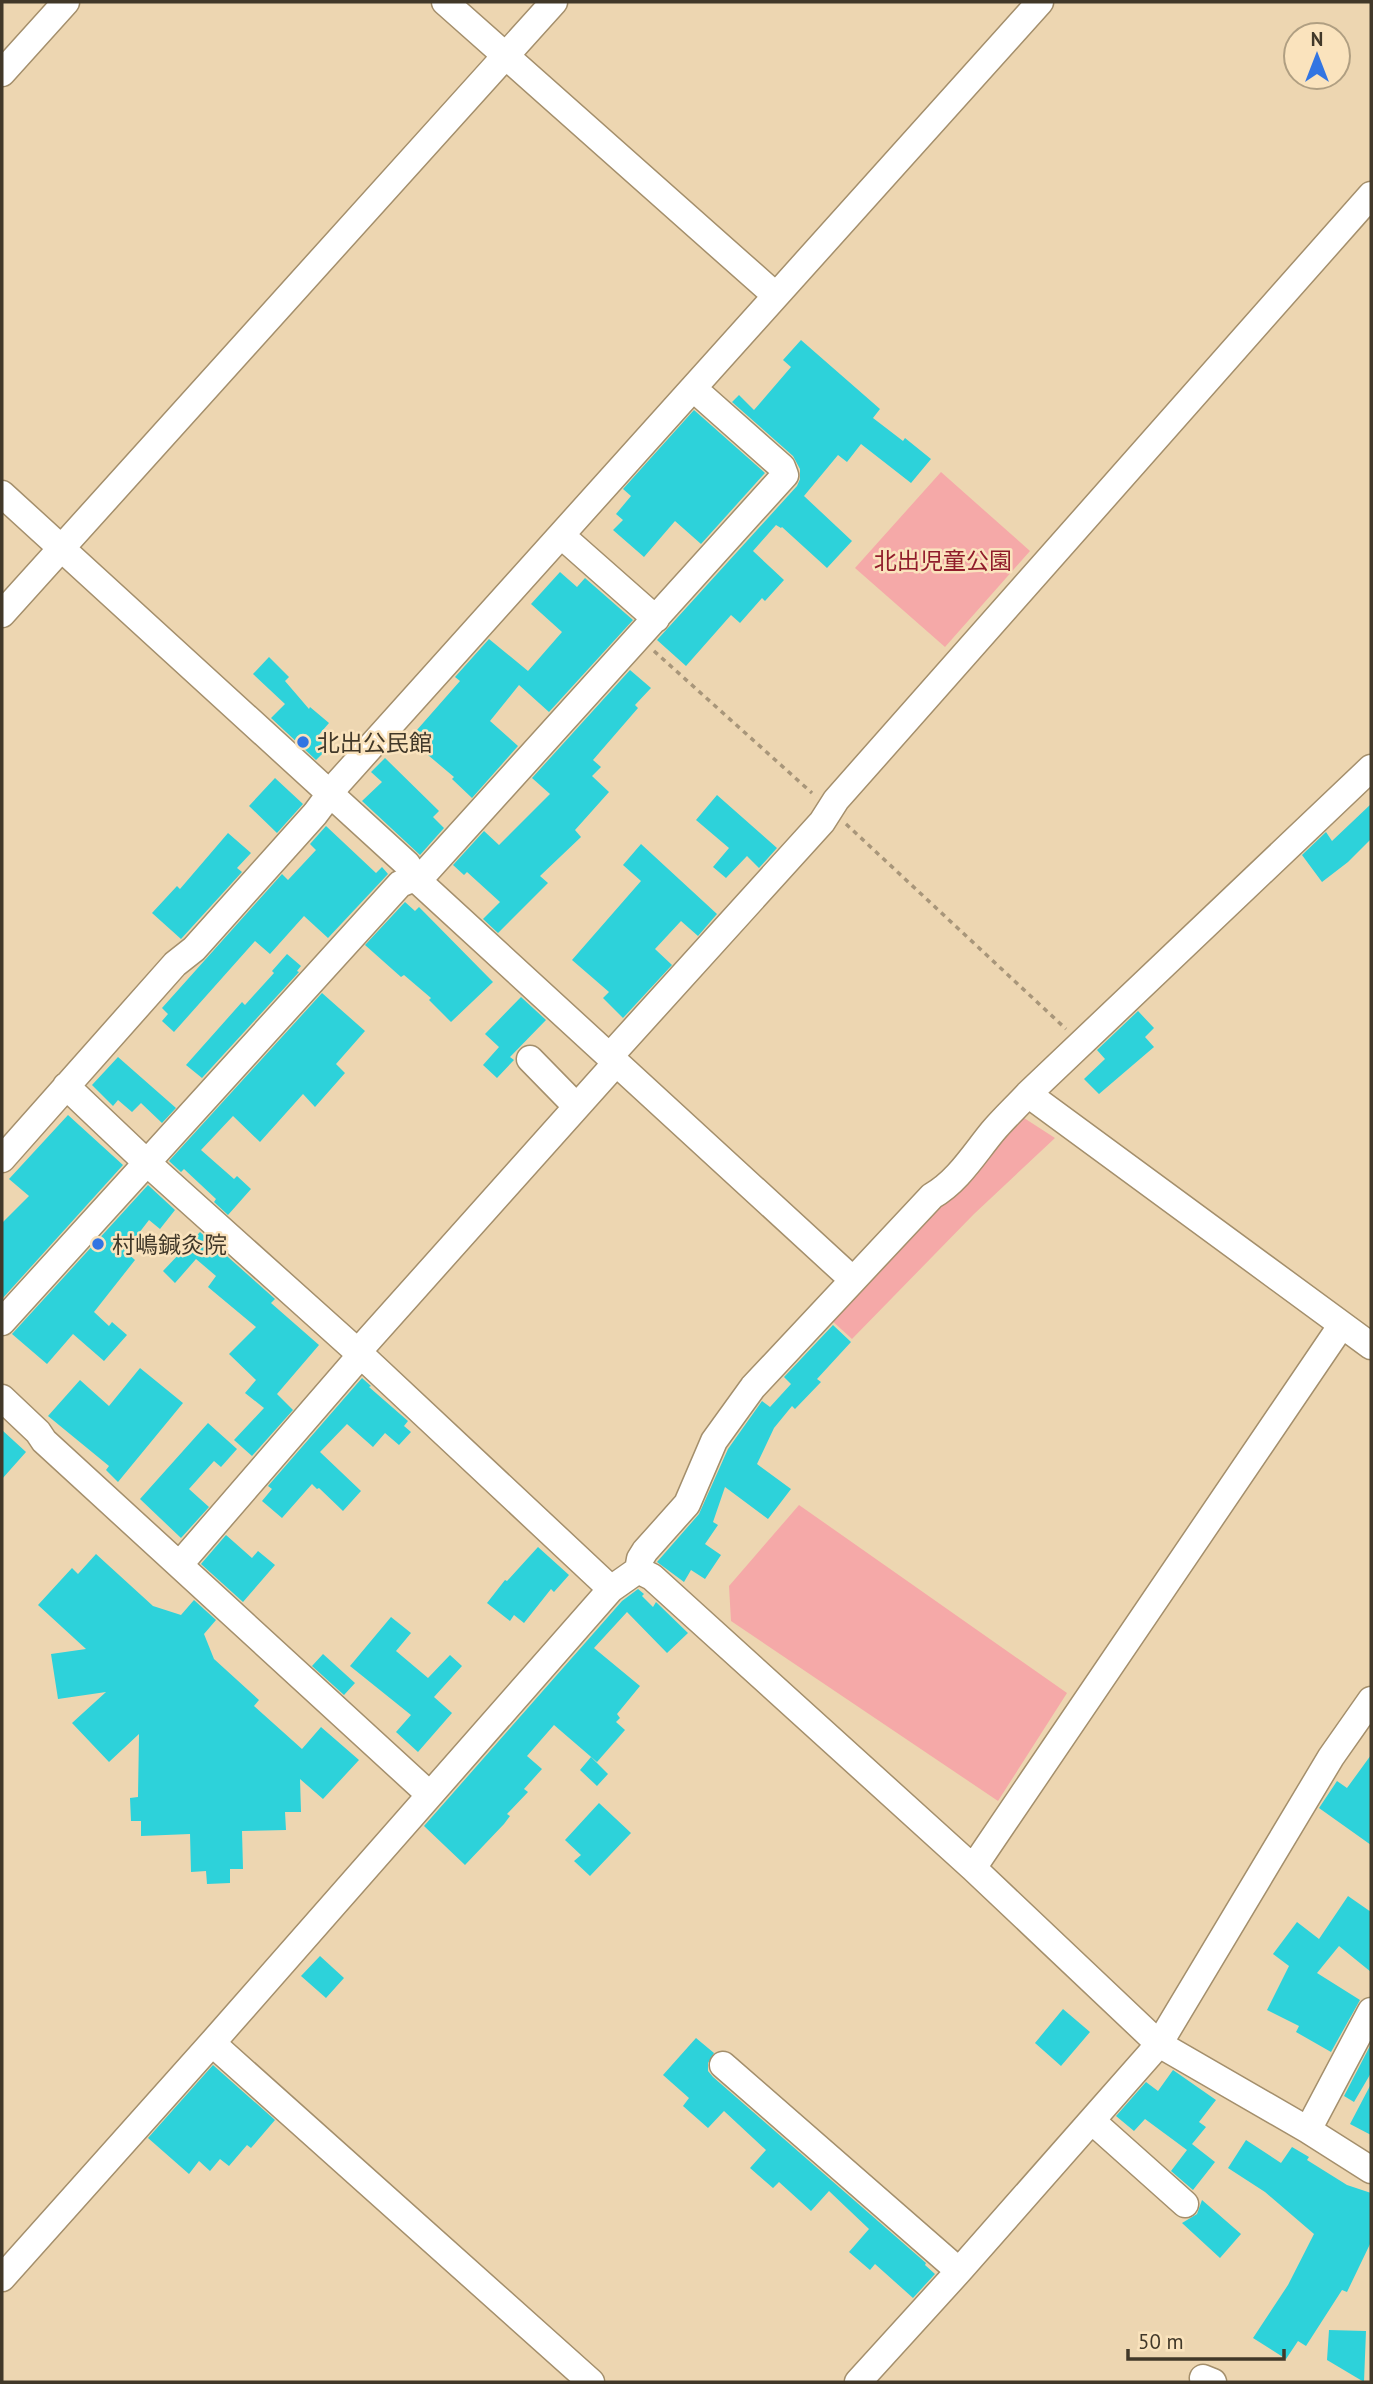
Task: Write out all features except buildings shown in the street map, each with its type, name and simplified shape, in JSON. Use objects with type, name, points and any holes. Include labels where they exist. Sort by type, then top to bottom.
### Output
[{"type":"street","points":[[2,73],[66,2]]},
{"type":"street","points":[[445,2],[775,295]]},
{"type":"street","points":[[2,614],[554,2]]},
{"type":"street","points":[[2,1158],[175,964],[194,949],[331,796],[339,782],[1041,2]]},
{"type":"street","points":[[180,1564],[275,1457],[360,1354],[363,1346],[822,822],[836,800],[1371,195]]},
{"type":"street","points":[[2,1322],[145,1161],[400,884],[424,874],[785,475],[793,463],[694,388]]},
{"type":"street","points":[[2,494],[55,553],[407,864],[415,878],[853,1280]]},
{"type":"street","points":[[562,536],[648,629]]},
{"type":"street","points":[[2,2278],[611,1589],[638,1570],[645,1551],[687,1504],[714,1441],[753,1387],[932,1196],[952,1181],[1028,1094],[1371,768]]},
{"type":"street","points":[[530,1059],[576,1106]]},
{"type":"street","points":[[66,1086],[145,1161],[360,1354],[611,1589]]},
{"type":"street","points":[[1028,1094],[1371,1346]]},
{"type":"street","points":[[973,1868],[1342,1326]]},
{"type":"street","points":[[2,1398],[44,1441],[430,1795]]},
{"type":"street","points":[[638,1570],[652,1577],[973,1868],[1159,2044],[1308,2130],[1371,2170]]},
{"type":"street","points":[[858,2382],[959,2272],[1159,2044],[1331,1757],[1371,1700]]},
{"type":"street","points":[[1308,2130],[1368,2001]]},
{"type":"street","points":[[212,2043],[591,2382]]},
{"type":"street","points":[[723,2065],[959,2272]]},
{"type":"street","points":[[1092,2121],[1185,2204]]},
{"type":"path","points":[[648,629],[830,810],[1081,1044]]},
{"type":"green space","name":"北出児童公園","points":[[941,472],[1030,551],[945,647],[855,568]]},
{"type":"green space","points":[[1024,1118],[1055,1138],[974,1214],[852,1339],[830,1319]]},
{"type":"green space","points":[[799,1505],[1067,1693],[998,1801],[731,1621],[729,1586]]},
{"type":"place","name":"北出公民館","points":[[303,742]]},
{"type":"place","name":"村嶋鍼灸院","points":[[98,1244]]}]
